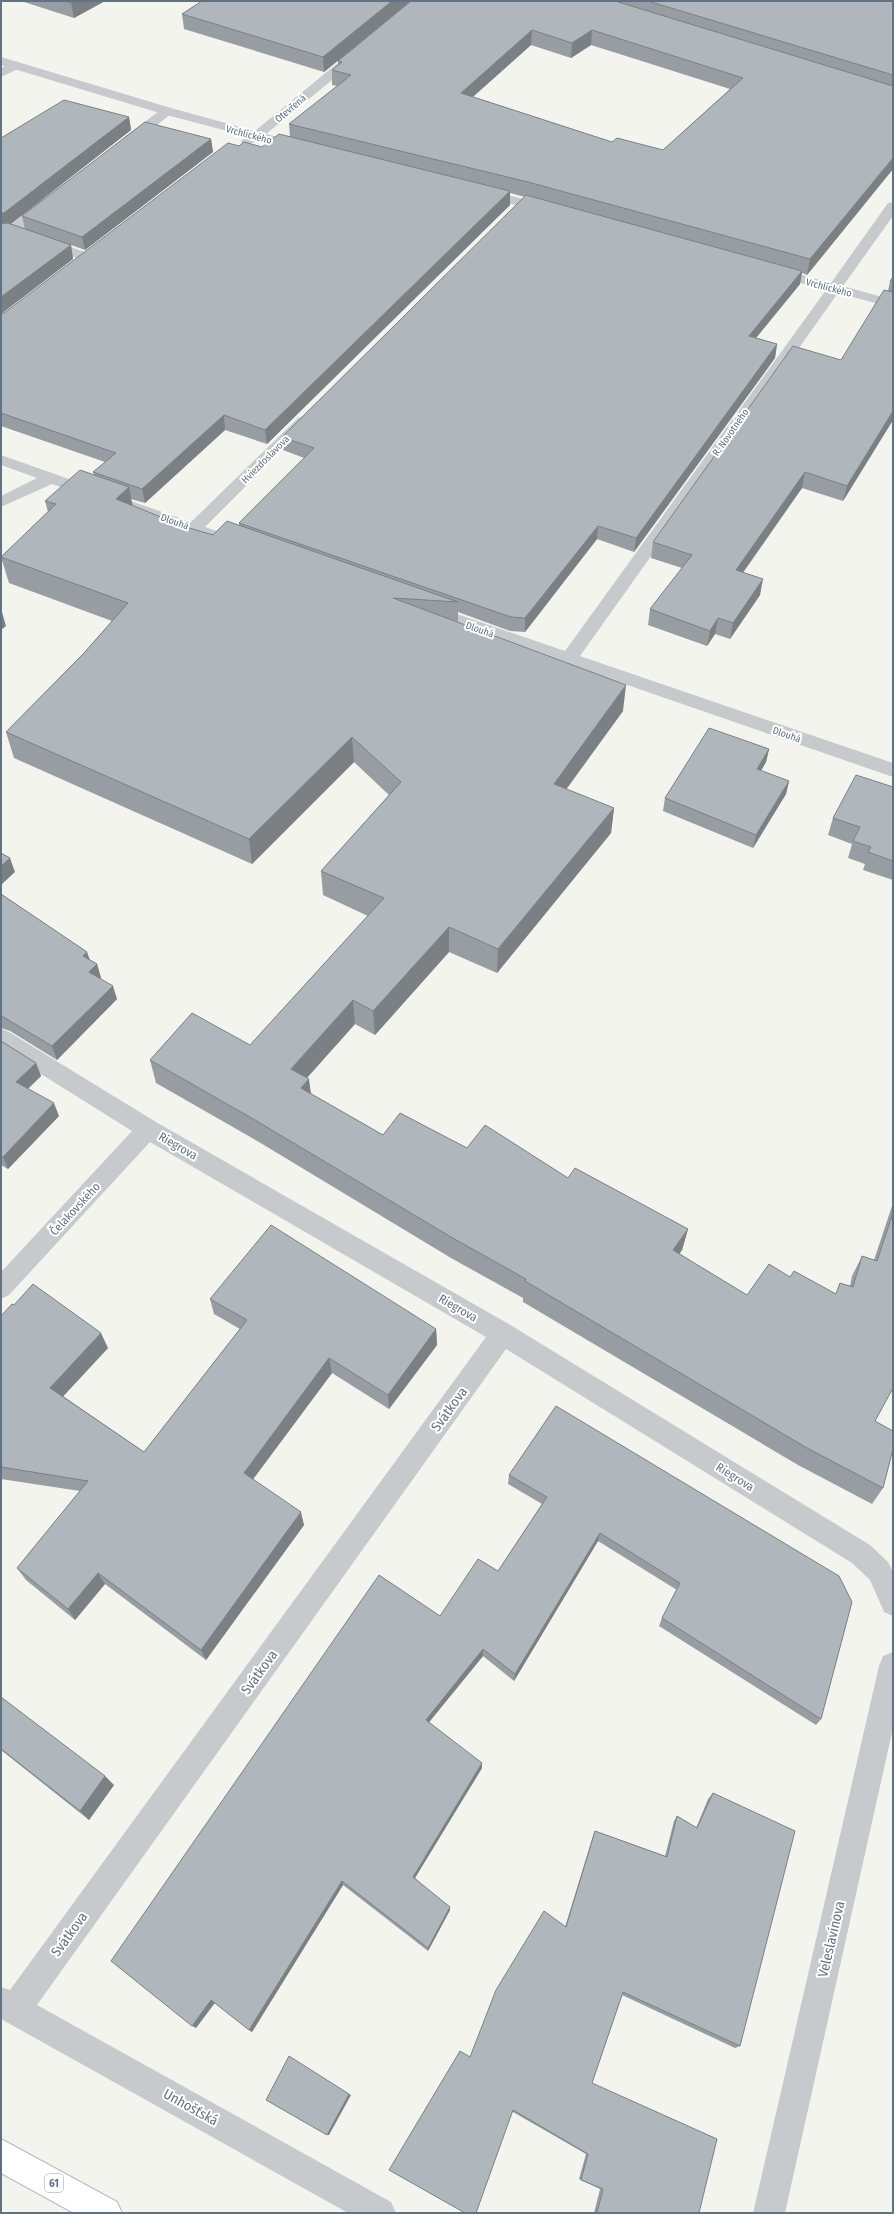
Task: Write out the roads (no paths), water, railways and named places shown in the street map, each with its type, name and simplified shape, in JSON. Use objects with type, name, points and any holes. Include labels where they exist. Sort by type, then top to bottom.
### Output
[{"type":"main road","name":"61","points":[[1,2155],[106,2213]]},
{"type":"street","name":"Otevřená","points":[[234,146],[256,136],[366,46]]},
{"type":"street","name":"Vrchlického","points":[[1,61],[168,111],[256,136],[309,149]]},
{"type":"street","points":[[1,73],[16,65]]},
{"type":"street","points":[[119,148],[168,111]]},
{"type":"street","points":[[129,124],[144,128]]},
{"type":"street","points":[[469,189],[560,213]]},
{"type":"street","points":[[6,232],[56,196]]},
{"type":"street","points":[[508,215],[522,202]]},
{"type":"street","name":"R. Novotného","points":[[568,659],[893,206]]},
{"type":"street","points":[[6,232],[30,237],[86,257]]},
{"type":"street","points":[[73,266],[98,248]]},
{"type":"street","name":"Vrchlického","points":[[757,267],[893,304]]},
{"type":"street","name":"Hviezdoslavova","points":[[194,528],[314,410]]},
{"type":"street","name":"Dlouhá","points":[[1,460],[254,549]]},
{"type":"street","points":[[1,502],[51,478]]},
{"type":"street","name":"Dlouhá","points":[[411,604],[893,770]]},
{"type":"street","name":"Riegrova","points":[[1,1038],[148,1129],[503,1334],[861,1554],[879,1571],[893,1602]]},
{"type":"street","name":"Čelakovského","points":[[1,1288],[148,1129]]},
{"type":"street","name":"Svátkova","points":[[8,2005],[503,1334]]},
{"type":"street","name":"Veleslavínova","points":[[769,2213],[893,1666]]},
{"type":"street","name":"Unhošťská","points":[[8,2005],[380,2213]]}]
